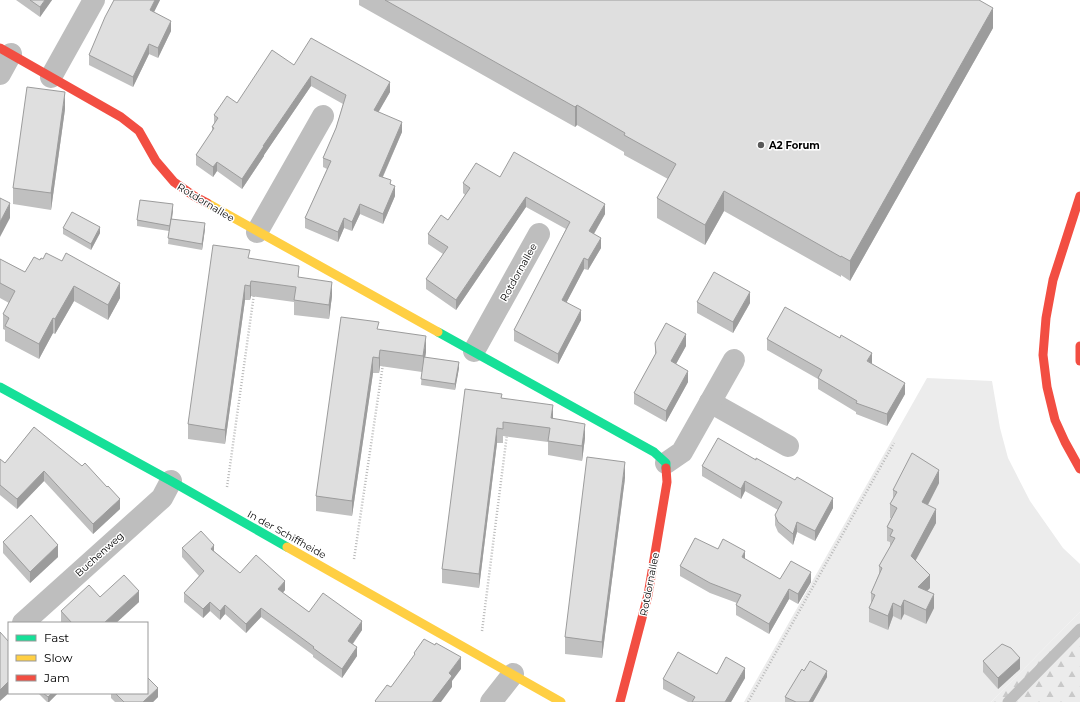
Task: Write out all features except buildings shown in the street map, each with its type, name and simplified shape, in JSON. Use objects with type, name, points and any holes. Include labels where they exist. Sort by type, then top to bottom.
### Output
[{"type":"main road","name":"Rotdornallee","points":[[6,51],[121,116],[139,131],[156,161],[174,182],[194,196],[654,452],[666,464],[667,482],[648,595],[620,702]]},
{"type":"main road","points":[[1080,196],[1053,280],[1046,318],[1043,355],[1047,387],[1055,420],[1080,469]]},
{"type":"main road","points":[[1080,346],[1080,361]]},
{"type":"main road","name":"In der Schiffheide","points":[[5,392],[171,481],[562,702]]},
{"type":"street","points":[[51,77],[94,0]]},
{"type":"street","name":"Rotdornallee","points":[[0,74],[6,51]]},
{"type":"street","points":[[258,232],[323,116]]},
{"type":"street","name":"Rotdornallee","points":[[474,351],[539,234]]},
{"type":"street","points":[[666,464],[682,452],[734,360]]},
{"type":"street","points":[[710,402],[788,446]]},
{"type":"street","name":"Buchenweg","points":[[24,622],[162,498],[171,481]]},
{"type":"street","points":[[491,702],[513,674]]},
{"type":"lane","points":[[1008,702],[1080,629]]},
{"type":"path","points":[[224,511],[254,290]]},
{"type":"path","points":[[351,583],[384,361]]},
{"type":"path","points":[[479,655],[508,428]]},
{"type":"path","points":[[748,702],[894,443]]},
{"type":"green space","points":[[927,378],[992,381],[1000,428],[1008,458],[1030,501],[1063,548],[1080,564],[1080,612],[991,702],[744,702]]},
{"type":"green space","points":[[1080,612],[1080,702],[991,702]]},
{"type":"traffic: fast","points":[[438,332],[654,452],[666,463],[666,468]]},
{"type":"traffic: fast","points":[[0,387],[287,547]]},
{"type":"traffic: slow","points":[[207,203],[438,332]]},
{"type":"traffic: slow","points":[[287,547],[561,702]]},
{"type":"traffic: jam","points":[[0,48],[121,117],[139,131],[156,161],[174,182],[207,203]]},
{"type":"traffic: jam","points":[[1080,196],[1053,280],[1046,318],[1043,355],[1047,387],[1055,420],[1080,469]]},
{"type":"traffic: jam","points":[[1080,346],[1080,361]]},
{"type":"traffic: jam","points":[[620,702],[648,595],[667,482],[666,468]]},
{"type":"place","name":"A2 Forum","points":[[761,145]]}]
